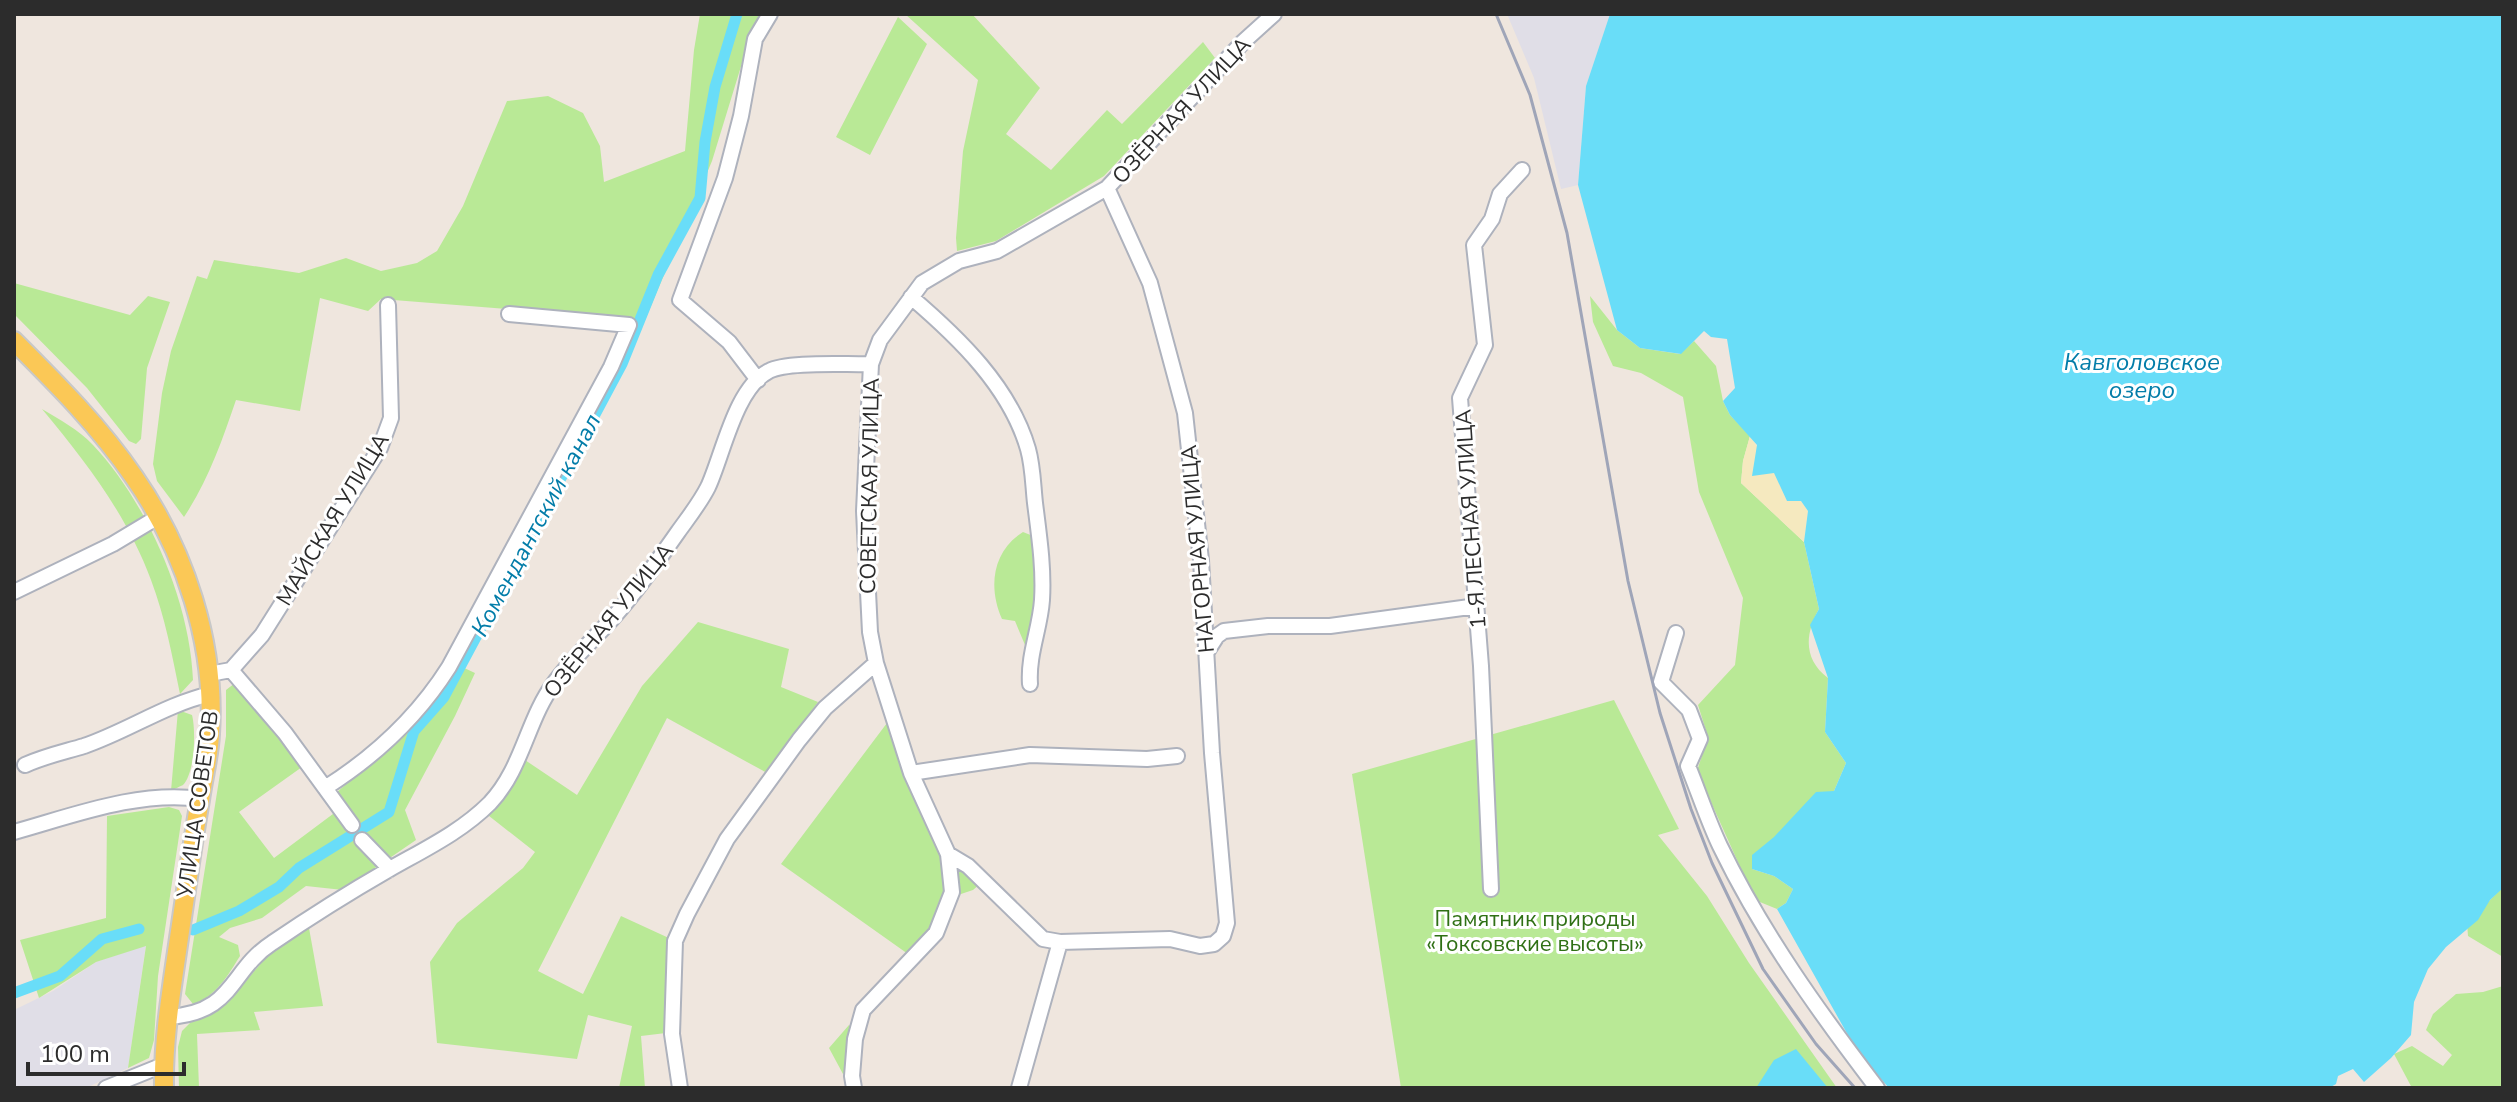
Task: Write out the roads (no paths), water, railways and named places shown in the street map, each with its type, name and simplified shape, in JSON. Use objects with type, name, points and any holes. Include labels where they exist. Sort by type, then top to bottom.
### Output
[{"type":"main road","name":"УЛИЦА СОВЕТОВ","points":[[14,341],[106,440],[136,478],[177,557],[197,613],[209,674],[210,736],[168,1017],[164,1088]]},
{"type":"street","points":[[770,14],[755,39],[741,116],[725,178],[680,300],[729,342],[758,380],[769,370],[792,366],[871,364]]},
{"type":"street","name":"ОЗЁРНАЯ УЛИЦА","points":[[871,364],[880,340],[922,283],[959,261],[997,251],[1107,188],[1243,42],[1274,14]]},
{"type":"street","name":"1-Я ЛЕСНАЯ УЛИЦА","points":[[1491,889],[1477,606],[1460,398],[1485,345],[1474,245],[1492,219],[1500,194],[1522,170]]},
{"type":"street","name":"НАГОРНАЯ УЛИЦА","points":[[1060,942],[1170,939],[1200,946],[1214,944],[1223,936],[1227,923],[1201,560],[1185,413],[1150,283],[1107,188]]},
{"type":"street","points":[[911,297],[946,327],[999,387],[1027,449],[1040,531],[1042,602],[1030,654],[1030,684]]},
{"type":"street","name":"МАЙСКАЯ УЛИЦА","points":[[231,670],[262,635],[380,448],[391,418],[388,305]]},
{"type":"street","points":[[325,788],[388,739],[430,698],[611,367],[629,325],[509,314]]},
{"type":"street","name":"СОВЕТСКАЯ УЛИЦА","points":[[854,1088],[855,1039],[863,1010],[936,933],[952,892],[948,854],[911,773],[876,663],[867,592],[864,511],[871,364]]},
{"type":"street","name":"ОЗЁРНАЯ УЛИЦА","points":[[168,1017],[187,1016],[211,1005],[235,984],[266,946],[468,824],[492,801],[513,773],[536,712],[554,683],[651,572],[707,489],[746,393],[758,380]]},
{"type":"street","points":[[14,592],[113,544],[158,517]]},
{"type":"street","points":[[1206,653],[1224,631],[1268,626],[1330,626],[1477,606]]},
{"type":"street","points":[[1676,633],[1661,682],[1689,710],[1700,739],[1688,766],[1719,844],[1756,914],[1787,962],[1877,1088]]},
{"type":"street","points":[[680,1088],[672,1034],[675,941],[687,914],[727,839],[799,740],[825,708],[876,663]]},
{"type":"street","points":[[209,674],[231,670],[285,733],[352,825]]},
{"type":"street","points":[[25,765],[48,754],[84,746],[189,699],[211,694]]},
{"type":"street","points":[[911,773],[1030,755],[1147,759],[1177,756]]},
{"type":"street","points":[[14,832],[140,801],[178,796],[200,799]]},
{"type":"street","points":[[362,840],[390,869]]},
{"type":"street","points":[[948,854],[968,866],[1043,939],[1060,942],[1019,1088]]},
{"type":"street","points":[[106,1088],[163,1065]]},
{"type":"water","name":"Кавголовское озеро","points":[[1610,14],[2503,14],[2503,888],[2490,900],[2478,920],[2446,947],[2428,969],[2414,1002],[2411,1035],[2364,1082],[2353,1069],[2338,1076],[2336,1084],[2329,1088],[1889,1088],[1858,1053],[1777,909],[1786,903],[1793,889],[1774,876],[1752,869],[1752,855],[1774,837],[1816,792],[1834,791],[1846,763],[1825,732],[1828,678],[1810,625],[1819,609],[1804,542],[1808,511],[1801,501],[1787,501],[1774,473],[1752,476],[1757,445],[1730,415],[1723,401],[1735,388],[1727,339],[1711,337],[1704,331],[1681,354],[1640,348],[1617,330],[1578,185],[1586,86]]},
{"type":"water","points":[[1796,1049],[1828,1088],[1756,1088],[1774,1060]]},
{"type":"waterway","name":"Комендантский канал","points":[[193,930],[239,911],[279,887],[299,868],[389,812],[414,731],[444,697],[622,364],[658,275],[700,198],[705,142],[715,87],[737,14]]},
{"type":"waterway","name":"Комендантский канал","points":[[14,993],[60,976],[102,939],[139,929]]},
{"type":"railway","points":[[1496,14],[1530,95],[1567,233],[1628,581],[1660,713],[1691,809],[1712,863],[1763,969],[1816,1044],[1855,1088]]},
{"type":"park label","name":"Памятник природы «Токсовские высоты»","points":[[1535,930]]}]
